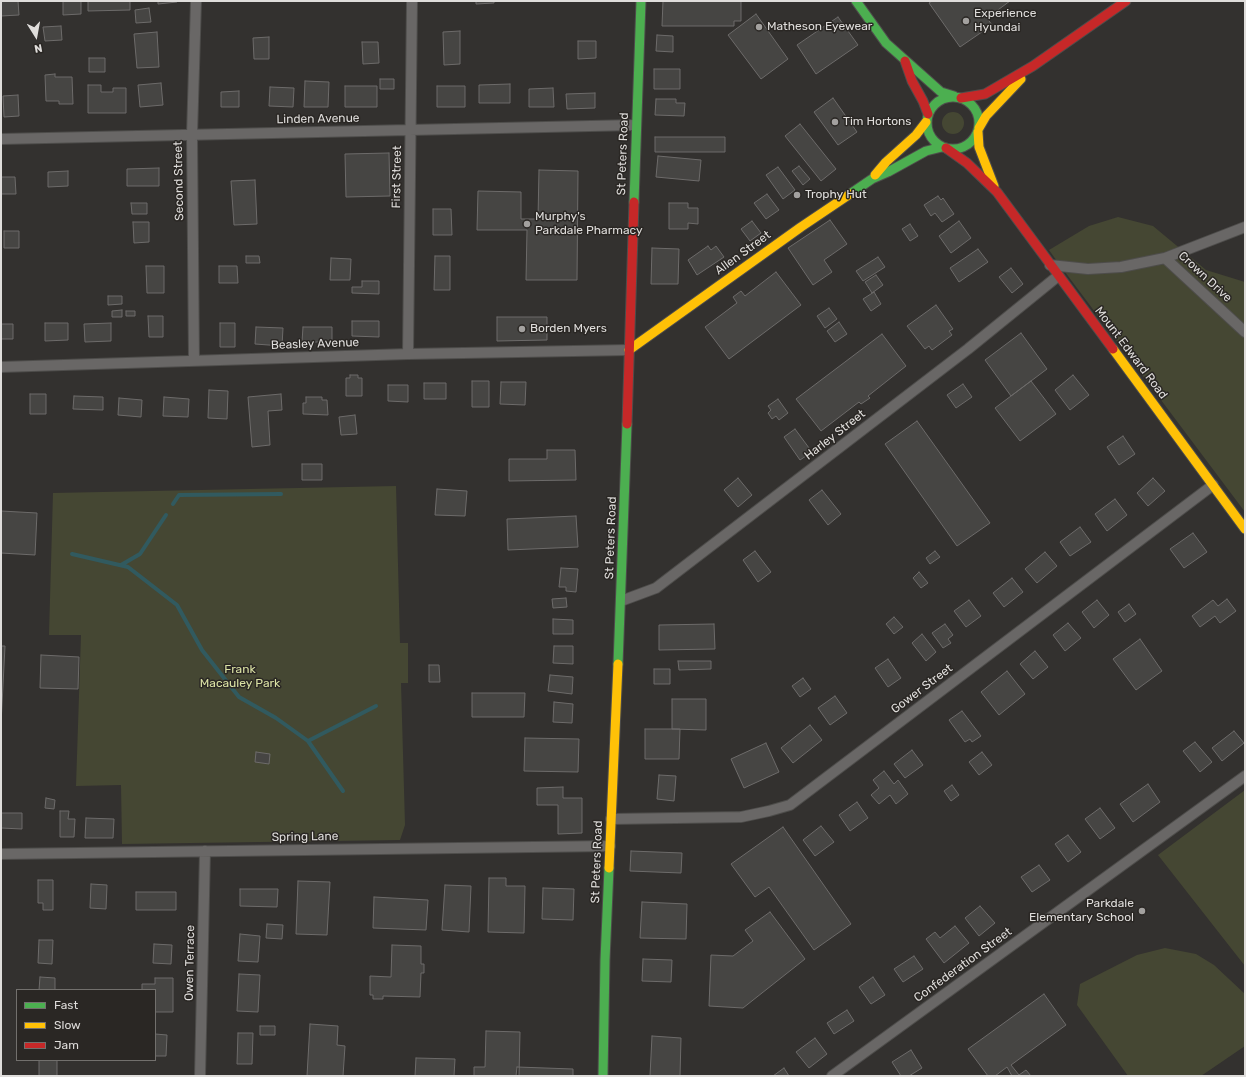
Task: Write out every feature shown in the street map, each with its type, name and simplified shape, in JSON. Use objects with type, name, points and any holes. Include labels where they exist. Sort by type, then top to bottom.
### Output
[{"type":"street","name":"Second Street","points":[[194,361],[192,135],[196,1]]},
{"type":"street","name":"First Street","points":[[408,354],[412,1]]},
{"type":"street","name":"St Peters Road","points":[[603,1076],[605,960],[621,601],[641,1]]},
{"type":"street","points":[[856,1],[886,43],[905,61],[941,92],[968,101],[974,106],[979,120],[978,130]]},
{"type":"street","points":[[927,118],[932,106],[938,101],[946,97],[971,97],[985,94],[1033,66],[1126,1]]},
{"type":"street","points":[[905,61],[912,81],[923,101],[930,137],[944,148],[954,149],[962,148],[974,139],[986,116],[1033,66]]},
{"type":"street","name":"Allen Street","points":[[872,179],[880,168],[916,135],[927,118]]},
{"type":"street","name":"Linden Avenue","points":[[1,139],[636,125]]},
{"type":"street","name":"Mount Edward Road","points":[[978,130],[981,152],[997,192]]},
{"type":"street","name":"Allen Street","points":[[629,350],[801,227],[872,179],[926,151],[944,148]]},
{"type":"street","name":"Mount Edward Road","points":[[944,148],[967,163],[997,192],[1245,529]]},
{"type":"street","points":[[1050,265],[1088,269],[1121,267],[1165,258],[1245,227]]},
{"type":"street","name":"Crown Drive","points":[[1165,258],[1245,332]]},
{"type":"street","name":"Harley Street","points":[[621,601],[656,588],[968,349],[1058,276]]},
{"type":"street","name":"Beasley Avenue","points":[[1,367],[408,354],[629,350]]},
{"type":"street","name":"Gower Street","points":[[611,820],[741,817],[790,805],[1213,485]]},
{"type":"street","name":"Confederation Street","points":[[832,1076],[1245,776]]},
{"type":"street","name":"Spring Lane","points":[[1,854],[610,846]]},
{"type":"street","name":"Owen Terrace","points":[[200,1076],[205,851]]},
{"type":"green space","points":[[953,112],[961,115],[964,123],[961,131],[953,134],[945,131],[942,123],[945,115]]},
{"type":"green space","points":[[1118,217],[1153,226],[1206,270],[1245,282],[1245,512],[1049,250],[1089,226]]},
{"type":"green space","name":"Frank Macauley Park","points":[[396,486],[400,643],[408,643],[408,683],[401,683],[405,825],[400,840],[122,844],[121,785],[76,786],[81,635],[49,635],[53,493]]},
{"type":"green space","points":[[1245,790],[1245,966],[1158,855]]},
{"type":"green space","points":[[1165,948],[1196,954],[1214,965],[1245,994],[1245,1046],[1201,1076],[1128,1076],[1077,1005],[1080,984],[1137,955]]},
{"type":"building","points":[[1,1],[18,1],[19,15],[1,16]]},
{"type":"building","points":[[63,1],[81,1],[81,14],[63,15]]},
{"type":"building","points":[[88,1],[130,1],[130,10],[88,11]]},
{"type":"building","points":[[158,1],[177,1],[177,2],[158,4]]},
{"type":"building","points":[[476,1],[494,1],[494,3],[476,4]]},
{"type":"building","points":[[663,1],[741,1],[741,21],[734,21],[734,26],[662,26]]},
{"type":"building","name":"Experience Hyundai","points":[[932,1],[1010,1],[987,18],[992,25],[960,47],[929,3]]},
{"type":"building","points":[[149,8],[151,22],[136,23],[135,10]]},
{"type":"building","points":[[756,14],[788,59],[761,79],[728,35]]},
{"type":"building","points":[[838,17],[858,45],[816,74],[797,45]]},
{"type":"building","points":[[61,26],[62,40],[45,41],[43,27]]},
{"type":"building","points":[[460,31],[460,64],[444,65],[443,32]]},
{"type":"building","points":[[157,32],[159,67],[137,68],[134,34]]},
{"type":"building","points":[[657,35],[673,36],[673,52],[656,51]]},
{"type":"building","points":[[269,37],[269,59],[254,59],[253,38]]},
{"type":"building","points":[[578,41],[596,41],[596,58],[578,59]]},
{"type":"building","points":[[362,42],[378,42],[379,63],[363,64]]},
{"type":"building","points":[[89,58],[105,58],[105,72],[89,72]]},
{"type":"building","points":[[654,69],[680,69],[680,89],[654,89]]},
{"type":"building","points":[[55,74],[55,77],[72,77],[73,104],[59,104],[59,101],[46,101],[45,75]]},
{"type":"building","points":[[380,79],[394,79],[394,89],[380,89]]},
{"type":"building","points":[[305,81],[329,82],[328,107],[304,107]]},
{"type":"building","points":[[161,83],[163,105],[140,107],[138,85]]},
{"type":"building","points":[[510,84],[510,103],[479,103],[479,85]]},
{"type":"building","points":[[88,85],[101,85],[101,92],[113,92],[113,88],[126,88],[126,113],[88,113]]},
{"type":"building","points":[[345,86],[377,86],[377,107],[345,107]]},
{"type":"building","points":[[437,86],[465,86],[465,107],[437,107]]},
{"type":"building","points":[[270,87],[294,88],[293,107],[269,106]]},
{"type":"building","points":[[553,88],[554,107],[529,107],[529,89]]},
{"type":"building","points":[[239,91],[239,107],[221,107],[221,92]]},
{"type":"building","points":[[595,93],[595,108],[567,109],[566,94]]},
{"type":"building","points":[[18,95],[19,116],[4,117],[3,96]]},
{"type":"building","name":"Tim Hortons","points":[[833,98],[857,132],[838,145],[814,112]]},
{"type":"building","points":[[656,99],[676,99],[676,103],[685,103],[684,116],[655,115]]},
{"type":"building","points":[[800,124],[836,169],[821,181],[785,136]]},
{"type":"building","points":[[655,137],[725,137],[725,152],[655,152]]},
{"type":"building","points":[[389,153],[390,196],[346,197],[345,154]]},
{"type":"building","points":[[658,156],[701,160],[699,181],[656,177]]},
{"type":"building","points":[[799,166],[810,179],[803,185],[792,171]]},
{"type":"building","points":[[778,167],[795,190],[783,199],[766,175]]},
{"type":"building","points":[[159,168],[159,186],[127,186],[127,169]]},
{"type":"building","name":"Murphy's Parkdale Pharmacy","points":[[539,170],[578,171],[577,280],[526,280],[527,230],[477,230],[478,191],[521,192],[521,219],[538,219]]},
{"type":"building","points":[[68,171],[68,186],[48,187],[48,172]]},
{"type":"building","points":[[1,177],[15,177],[16,194],[1,194]]},
{"type":"building","points":[[255,180],[257,224],[234,225],[231,181]]},
{"type":"building","points":[[767,194],[779,210],[766,219],[754,203]]},
{"type":"building","points":[[938,196],[941,200],[943,198],[954,214],[942,222],[935,213],[931,216],[924,205]]},
{"type":"building","points":[[131,203],[147,203],[147,214],[132,214]]},
{"type":"building","points":[[669,203],[688,203],[688,208],[698,208],[698,224],[688,223],[688,229],[669,229]]},
{"type":"building","points":[[433,209],[451,209],[452,235],[433,235]]},
{"type":"building","points":[[830,220],[847,244],[824,260],[832,272],[813,285],[788,248]]},
{"type":"building","points":[[752,221],[761,233],[750,241],[741,229]]},
{"type":"building","points":[[959,221],[971,238],[951,253],[939,236]]},
{"type":"building","points":[[133,222],[149,222],[149,242],[134,243]]},
{"type":"building","points":[[910,224],[918,236],[910,241],[902,229]]},
{"type":"building","points":[[4,231],[19,231],[19,248],[4,248]]},
{"type":"building","points":[[708,246],[711,250],[716,246],[724,257],[697,275],[688,260]]},
{"type":"building","points":[[652,248],[679,249],[678,284],[651,284]]},
{"type":"building","points":[[978,249],[988,262],[959,282],[950,268]]},
{"type":"building","points":[[246,256],[259,256],[260,263],[246,263]]},
{"type":"building","points":[[435,256],[450,256],[450,290],[434,290]]},
{"type":"building","points":[[878,257],[885,267],[863,281],[856,271]]},
{"type":"building","points":[[331,258],[351,259],[350,280],[330,280]]},
{"type":"building","points":[[146,266],[164,266],[164,293],[147,293]]},
{"type":"building","points":[[219,266],[237,266],[238,283],[219,283]]},
{"type":"building","points":[[1011,268],[1023,284],[1012,293],[999,277]]},
{"type":"building","points":[[776,272],[801,305],[729,359],[705,327],[737,303],[733,297],[741,291],[745,296]]},
{"type":"building","points":[[876,275],[883,285],[872,293],[865,282]]},
{"type":"building","points":[[362,281],[379,281],[379,294],[352,293],[352,287],[362,287]]},
{"type":"building","points":[[874,292],[881,304],[871,311],[863,299]]},
{"type":"building","points":[[108,296],[122,296],[122,304],[108,305]]},
{"type":"building","points":[[936,305],[953,329],[949,331],[952,335],[932,350],[929,346],[925,349],[907,326]]},
{"type":"building","points":[[829,308],[837,319],[825,328],[817,316]]},
{"type":"building","points":[[122,310],[122,317],[112,317],[112,311]]},
{"type":"building","points":[[126,311],[135,311],[135,316],[126,316]]},
{"type":"building","points":[[148,316],[163,316],[163,337],[149,337]]},
{"type":"building","name":"Borden Myers","points":[[497,317],[547,317],[547,340],[497,341]]},
{"type":"building","points":[[352,321],[379,321],[379,337],[352,336]]},
{"type":"building","points":[[839,322],[847,334],[835,342],[827,331]]},
{"type":"building","points":[[45,323],[68,323],[68,340],[45,341]]},
{"type":"building","points":[[111,323],[111,341],[85,342],[84,324]]},
{"type":"building","points":[[220,323],[235,323],[235,347],[220,347]]},
{"type":"building","points":[[1,324],[13,324],[13,339],[1,339]]},
{"type":"building","points":[[256,327],[283,328],[282,346],[255,344]]},
{"type":"building","points":[[303,327],[332,327],[332,342],[302,342]]},
{"type":"building","points":[[1021,333],[1047,369],[1011,396],[985,360]]},
{"type":"building","points":[[882,334],[906,366],[868,396],[870,398],[861,404],[859,402],[821,431],[796,399]]},
{"type":"building","points":[[350,375],[358,375],[358,378],[362,378],[362,396],[346,396],[346,378],[350,378]]},
{"type":"building","points":[[1073,375],[1089,395],[1070,410],[1055,390]]},
{"type":"building","points":[[472,381],[489,381],[489,407],[472,407]]},
{"type":"building","points":[[1031,381],[1056,414],[1020,441],[995,408]]},
{"type":"building","points":[[501,382],[526,382],[525,405],[500,404]]},
{"type":"building","points":[[424,383],[446,383],[446,399],[424,399]]},
{"type":"building","points":[[963,384],[972,397],[956,408],[947,395]]},
{"type":"building","points":[[388,385],[408,385],[408,402],[388,401]]},
{"type":"building","points":[[209,390],[228,391],[227,419],[208,418]]},
{"type":"building","points":[[30,394],[46,394],[46,414],[30,414]]},
{"type":"building","points":[[281,394],[282,410],[268,411],[270,445],[252,447],[248,397]]},
{"type":"building","points":[[74,396],[103,397],[103,410],[73,409]]},
{"type":"building","points":[[164,397],[189,399],[188,417],[163,416]]},
{"type":"building","points":[[306,397],[322,397],[322,400],[327,400],[328,415],[303,414],[303,403],[306,403]]},
{"type":"building","points":[[119,398],[142,400],[141,417],[118,415]]},
{"type":"building","points":[[778,399],[788,413],[779,420],[776,416],[772,419],[768,413],[771,410],[768,406]]},
{"type":"building","points":[[355,415],[357,434],[341,435],[339,417]]},
{"type":"building","points":[[917,421],[990,523],[957,546],[885,444]]},
{"type":"building","points":[[795,429],[812,452],[800,460],[784,437]]},
{"type":"building","points":[[1123,436],[1135,454],[1119,465],[1107,447]]},
{"type":"building","points":[[547,450],[575,450],[576,480],[509,481],[509,459],[547,459]]},
{"type":"building","points":[[302,464],[322,464],[322,480],[302,480]]},
{"type":"building","points":[[738,478],[752,495],[738,507],[724,490]]},
{"type":"building","points":[[1153,478],[1165,491],[1148,506],[1137,493]]},
{"type":"building","points":[[437,489],[467,491],[465,516],[435,515]]},
{"type":"building","points":[[822,490],[841,514],[828,525],[809,500]]},
{"type":"building","points":[[1115,499],[1127,515],[1107,531],[1095,514]]},
{"type":"building","points":[[1,511],[37,513],[35,555],[1,553]]},
{"type":"building","points":[[576,516],[578,547],[508,550],[507,519]]},
{"type":"building","points":[[1080,527],[1091,542],[1070,556],[1060,542]]},
{"type":"building","points":[[1193,533],[1207,552],[1184,568],[1170,549]]},
{"type":"building","points":[[755,551],[771,572],[758,582],[743,560]]},
{"type":"building","points":[[935,551],[940,557],[930,564],[926,558]]},
{"type":"building","points":[[1045,552],[1057,566],[1037,583],[1025,569]]},
{"type":"building","points":[[561,568],[578,569],[576,592],[566,591],[566,587],[559,587]]},
{"type":"building","points":[[919,572],[928,583],[921,588],[913,578]]},
{"type":"building","points":[[1012,578],[1023,592],[1004,607],[993,593]]},
{"type":"building","points":[[566,598],[567,607],[553,608],[552,599]]},
{"type":"building","points":[[1227,599],[1236,611],[1220,623],[1215,616],[1200,627],[1192,616],[1213,600],[1218,606]]},
{"type":"building","points":[[969,600],[981,616],[966,627],[954,611]]},
{"type":"building","points":[[1097,600],[1109,615],[1094,628],[1082,612]]},
{"type":"building","points":[[1129,604],[1136,614],[1125,622],[1118,612]]},
{"type":"building","points":[[894,617],[903,627],[894,634],[886,624]]},
{"type":"building","points":[[553,619],[573,620],[573,634],[553,634]]},
{"type":"building","points":[[1068,623],[1081,638],[1065,651],[1053,635]]},
{"type":"building","points":[[714,624],[715,649],[659,650],[659,625]]},
{"type":"building","points":[[945,624],[953,635],[948,639],[951,643],[943,648],[932,633]]},
{"type":"building","points":[[922,634],[936,652],[926,661],[912,643]]},
{"type":"building","points":[[1140,639],[1162,671],[1136,690],[1113,659]]},
{"type":"building","points":[[1,646],[5,646],[1,724]]},
{"type":"building","points":[[554,646],[573,646],[573,664],[553,663]]},
{"type":"building","points":[[1035,651],[1048,667],[1033,679],[1020,664]]},
{"type":"building","points":[[41,655],[79,657],[78,689],[40,688]]},
{"type":"building","points":[[888,659],[901,678],[888,687],[875,668]]},
{"type":"building","points":[[678,661],[711,661],[711,669],[679,670]]},
{"type":"building","points":[[429,665],[439,665],[440,682],[429,682]]},
{"type":"building","points":[[654,669],[670,669],[670,684],[654,684]]},
{"type":"building","points":[[1007,671],[1025,694],[999,715],[981,692]]},
{"type":"building","points":[[550,675],[573,677],[572,694],[548,691]]},
{"type":"building","points":[[803,678],[811,689],[800,697],[792,686]]},
{"type":"building","points":[[472,693],[525,693],[524,717],[472,717]]},
{"type":"building","points":[[835,696],[847,713],[830,725],[818,708]]},
{"type":"building","points":[[672,699],[706,699],[706,730],[672,729]]},
{"type":"building","points":[[554,702],[573,704],[572,723],[553,722]]},
{"type":"building","points":[[962,711],[981,736],[972,742],[970,739],[965,742],[949,720]]},
{"type":"building","points":[[810,725],[822,740],[793,763],[781,748]]},
{"type":"building","points":[[645,729],[680,729],[679,759],[645,759]]},
{"type":"building","points":[[1234,731],[1244,743],[1222,761],[1212,748]]},
{"type":"building","points":[[525,738],[579,739],[578,772],[524,771]]},
{"type":"building","points":[[1195,742],[1212,762],[1200,772],[1183,751]]},
{"type":"building","points":[[766,743],[779,772],[744,788],[731,759]]},
{"type":"building","points":[[912,750],[923,765],[905,778],[894,764]]},
{"type":"building","points":[[256,752],[270,754],[269,764],[255,762]]},
{"type":"building","points":[[982,752],[992,765],[979,775],[969,762]]},
{"type":"building","points":[[884,771],[894,784],[898,780],[908,794],[896,804],[890,795],[879,804],[871,795],[879,788],[873,780]]},
{"type":"building","points":[[659,775],[676,776],[674,801],[657,799]]},
{"type":"building","points":[[1148,784],[1160,802],[1133,822],[1120,804]]},
{"type":"building","points":[[952,785],[959,795],[951,801],[944,791]]},
{"type":"building","points":[[563,787],[563,798],[582,798],[582,833],[558,834],[558,805],[537,805],[537,788]]},
{"type":"building","points":[[46,798],[55,800],[54,809],[45,808]]},
{"type":"building","points":[[857,802],[868,818],[850,831],[839,815]]},
{"type":"building","points":[[1100,808],[1115,828],[1100,839],[1085,819]]},
{"type":"building","points":[[60,811],[69,811],[68,819],[75,819],[74,837],[60,837]]},
{"type":"building","points":[[1,813],[22,813],[22,829],[1,828]]},
{"type":"building","points":[[86,818],[114,819],[113,838],[85,838]]},
{"type":"building","points":[[821,826],[834,842],[815,856],[803,840]]},
{"type":"building","points":[[783,827],[851,924],[814,950],[769,887],[755,897],[731,864]]},
{"type":"building","points":[[1068,835],[1081,852],[1068,862],[1055,844]]},
{"type":"building","points":[[631,851],[682,853],[681,873],[630,871]]},
{"type":"building","points":[[1039,865],[1050,880],[1032,892],[1021,877]]},
{"type":"building","points":[[489,878],[506,878],[506,886],[525,886],[524,933],[488,932]]},
{"type":"building","points":[[38,880],[53,880],[53,910],[43,910],[43,903],[38,903]]},
{"type":"building","points":[[298,881],[330,882],[327,935],[296,934]]},
{"type":"building","points":[[91,884],[107,885],[106,909],[90,908]]},
{"type":"building","points":[[445,885],[471,886],[469,932],[442,930]]},
{"type":"building","points":[[543,888],[574,889],[573,920],[542,919]]},
{"type":"building","points":[[240,889],[278,889],[277,907],[240,906]]},
{"type":"building","points":[[136,892],[176,892],[176,910],[136,910]]},
{"type":"building","points":[[374,897],[428,900],[426,930],[373,928]]},
{"type":"building","points":[[642,902],[687,904],[686,939],[640,938]]},
{"type":"building","points":[[980,906],[995,923],[979,936],[965,918]]},
{"type":"building","points":[[770,912],[805,959],[743,1008],[709,1006],[711,955],[733,956],[753,941],[745,930]]},
{"type":"building","points":[[267,924],[283,925],[282,939],[266,938]]},
{"type":"building","points":[[955,926],[969,943],[944,963],[926,939],[935,932],[940,938]]},
{"type":"building","points":[[240,934],[260,936],[258,962],[238,961]]},
{"type":"building","points":[[39,940],[53,940],[52,964],[38,963]]},
{"type":"building","points":[[154,944],[172,945],[171,964],[153,963]]},
{"type":"building","points":[[392,945],[421,946],[421,964],[424,964],[424,973],[421,973],[420,997],[383,996],[383,999],[373,999],[373,995],[370,995],[370,976],[391,977]]},
{"type":"building","points":[[914,956],[923,969],[903,982],[894,969]]},
{"type":"building","points":[[643,959],[672,960],[671,982],[642,981]]},
{"type":"building","points":[[239,974],[260,975],[258,1012],[237,1011]]},
{"type":"building","points":[[40,977],[55,978],[55,989],[39,989]]},
{"type":"building","points":[[873,977],[885,995],[871,1004],[859,987]]},
{"type":"building","points":[[155,978],[173,978],[173,1012],[156,1012],[156,989],[142,989],[142,984],[155,984]]},
{"type":"building","points":[[1044,994],[1066,1025],[1011,1065],[1019,1075],[1026,1070],[1031,1076],[1012,1076],[1007,1067],[995,1076],[988,1076],[968,1049]]},
{"type":"building","points":[[847,1010],[854,1021],[834,1034],[827,1023]]},
{"type":"building","points":[[310,1024],[338,1026],[337,1045],[345,1046],[343,1076],[307,1076]]},
{"type":"building","points":[[260,1026],[275,1026],[275,1035],[260,1035]]},
{"type":"building","points":[[486,1031],[520,1032],[519,1076],[474,1076],[474,1067],[485,1067]]},
{"type":"building","points":[[238,1033],[253,1033],[252,1064],[237,1064]]},
{"type":"building","points":[[156,1034],[167,1035],[166,1056],[156,1056]]},
{"type":"building","points":[[652,1036],[681,1038],[680,1076],[650,1076]]},
{"type":"building","points":[[815,1038],[827,1054],[809,1068],[796,1052]]},
{"type":"building","points":[[911,1050],[922,1068],[909,1076],[901,1076],[892,1062]]},
{"type":"building","points":[[416,1058],[455,1059],[454,1076],[415,1076]]},
{"type":"building","points":[[39,1061],[57,1061],[57,1076],[39,1076]]},
{"type":"building","points":[[517,1067],[573,1069],[573,1076],[516,1076]]},
{"type":"building","points":[[784,1068],[789,1076],[773,1076]]},
{"type":"waterway","points":[[173,504],[179,495],[281,494]]},
{"type":"waterway","points":[[121,565],[140,554],[166,515]]},
{"type":"waterway","points":[[72,554],[128,567],[177,605],[202,650],[239,697],[276,718],[308,741],[376,706]]},
{"type":"waterway","points":[[308,741],[343,791]]},
{"type":"traffic: fast","points":[[634,202],[641,1]]},
{"type":"traffic: fast","points":[[856,1],[886,43],[941,92],[954,96]]},
{"type":"traffic: fast","points":[[948,97],[958,97],[972,104],[979,118],[979,123],[979,128],[972,142],[958,149],[948,149],[938,145],[931,138],[927,128],[927,118],[931,108],[938,101],[948,97]]},
{"type":"traffic: fast","points":[[850,194],[872,179],[926,151],[942,147]]},
{"type":"traffic: fast","points":[[618,664],[627,424]]},
{"type":"traffic: fast","points":[[603,1076],[605,960],[609,868]]},
{"type":"traffic: slow","points":[[979,128],[986,116],[1021,79]]},
{"type":"traffic: slow","points":[[875,175],[886,162],[916,135],[926,122]]},
{"type":"traffic: slow","points":[[978,132],[979,147],[994,186]]},
{"type":"traffic: slow","points":[[629,350],[801,227],[850,194]]},
{"type":"traffic: slow","points":[[1113,349],[1245,529]]},
{"type":"traffic: slow","points":[[609,868],[618,664]]},
{"type":"traffic: jam","points":[[961,98],[985,94],[1033,66],[1126,1]]},
{"type":"traffic: jam","points":[[905,61],[912,81],[928,114]]},
{"type":"traffic: jam","points":[[946,148],[967,163],[997,192],[1113,349]]},
{"type":"traffic: jam","points":[[627,424],[634,202]]},
{"type":"place","name":"Experience Hyundai","points":[[966,21]]},
{"type":"place","name":"Matheson Eyewear","points":[[759,27]]},
{"type":"place","name":"Tim Hortons","points":[[835,122]]},
{"type":"place","name":"Trophy Hut","points":[[797,195]]},
{"type":"place","name":"Murphy's Parkdale Pharmacy","points":[[527,224]]},
{"type":"place","name":"Borden Myers","points":[[522,329]]},
{"type":"place","name":"Parkdale Elementary School","points":[[1142,911]]}]
